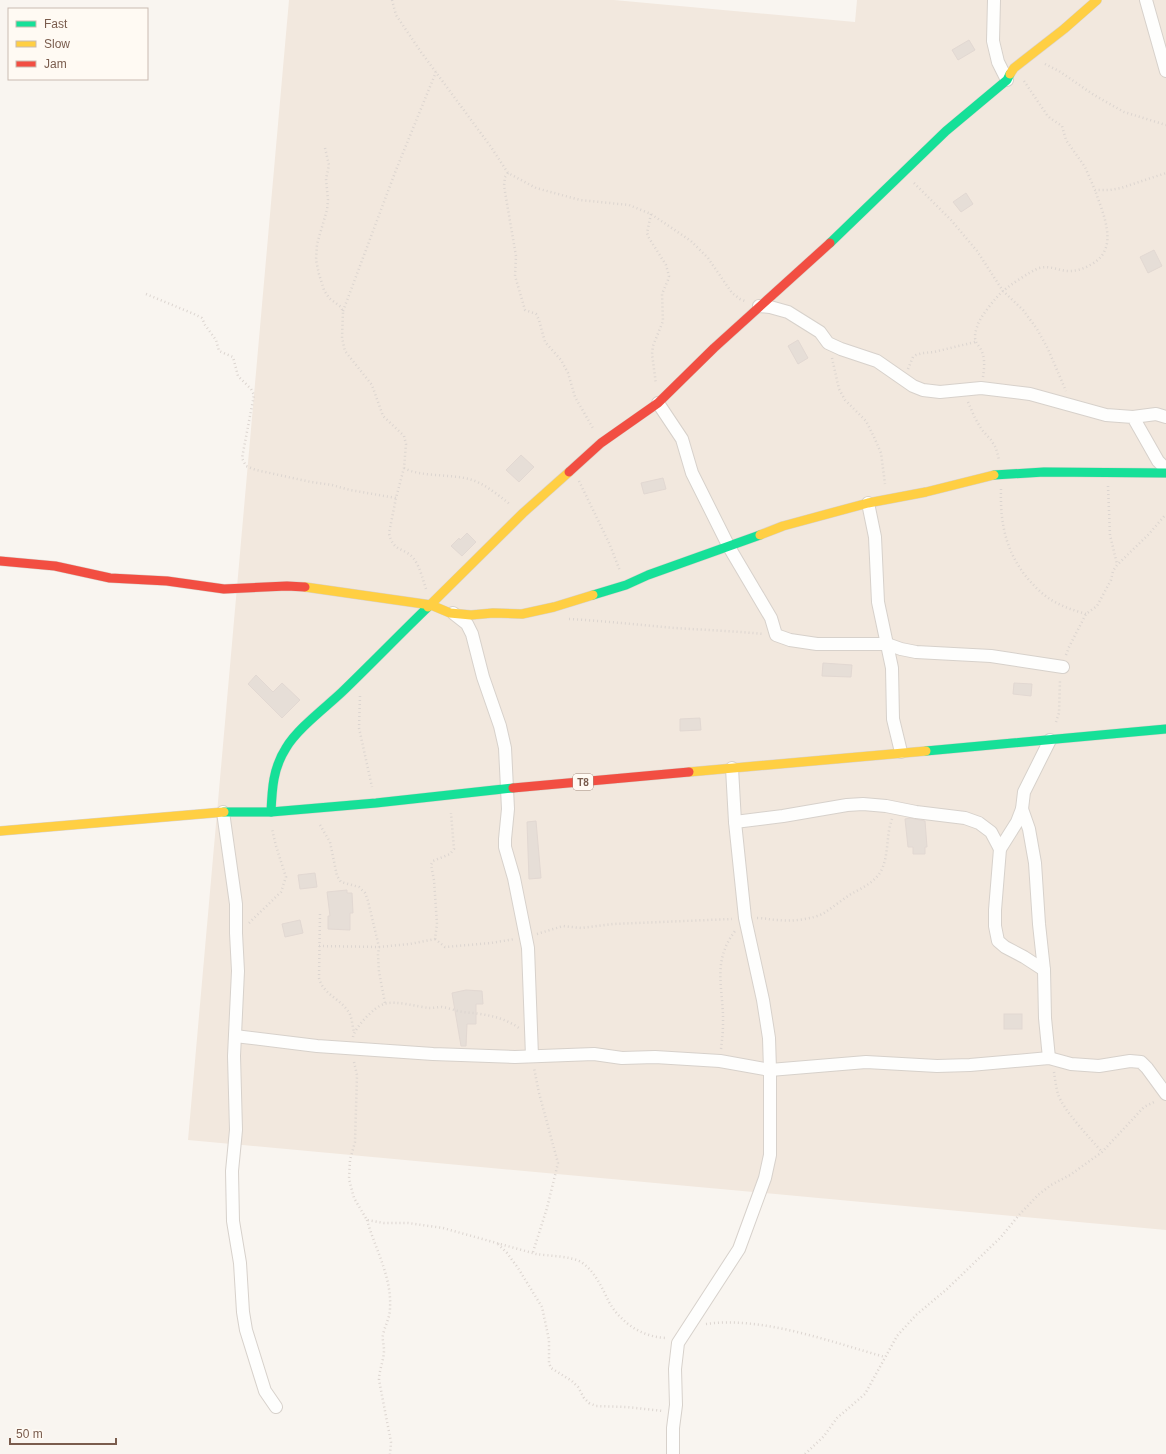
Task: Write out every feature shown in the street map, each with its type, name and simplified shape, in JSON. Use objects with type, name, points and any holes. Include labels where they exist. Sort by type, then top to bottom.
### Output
[{"type":"main road","points":[[271,812],[273,779],[278,763],[286,747],[304,728],[523,513],[572,468],[601,443],[658,402],[759,306],[841,233],[946,131],[1007,80],[1014,68],[1097,0]]},
{"type":"main road","points":[[0,561],[55,566],[110,578],[167,581],[224,589],[287,586],[323,589],[431,605],[453,613],[471,615],[493,613],[522,614],[554,607],[626,585],[648,575],[729,547],[783,526],[868,503],[1002,474],[1044,472],[1166,473]]},
{"type":"main road","name":"T8","points":[[0,831],[223,812],[271,812],[376,803],[506,789],[901,752],[1166,729]]},
{"type":"street","points":[[994,0],[993,41],[998,62],[1007,80]]},
{"type":"street","points":[[1146,0],[1166,71]]},
{"type":"street","points":[[759,306],[770,307],[788,312],[820,332],[828,343],[877,361],[913,386],[923,390],[940,392],[980,388],[1030,394],[1106,415],[1133,417],[1156,414],[1166,417]]},
{"type":"street","points":[[658,402],[682,439],[692,473],[729,547],[771,618],[776,636],[790,640],[817,644],[887,644],[916,652],[991,656],[1063,667]]},
{"type":"street","points":[[1133,417],[1158,461],[1166,469]]},
{"type":"street","points":[[868,503],[875,537],[878,602],[892,668],[893,718],[901,752]]},
{"type":"street","points":[[453,613],[467,624],[472,634],[483,677],[506,748],[506,789],[508,809],[505,847],[514,878],[528,948],[532,1056]]},
{"type":"street","points":[[1044,970],[1005,947],[998,941],[995,926],[995,910],[1000,850],[1017,822],[1022,809],[1024,792],[1050,740]]},
{"type":"street","points":[[673,1454],[675,1357],[678,1344],[739,1249],[765,1178],[770,1155],[770,1070],[768,1038],[763,1000],[745,918],[735,822],[732,768]]},
{"type":"street","points":[[735,822],[783,816],[847,805],[863,804],[965,818],[979,823],[991,832],[1000,850]]},
{"type":"street","points":[[1022,809],[1029,830],[1036,863],[1038,917],[1044,970],[1045,1018],[1049,1058]]},
{"type":"street","points":[[223,812],[236,904],[238,971],[235,1036],[236,1130],[232,1178],[233,1220],[242,1282],[243,1312],[246,1330],[265,1391],[276,1407]]},
{"type":"street","points":[[235,1036],[317,1046],[433,1054],[532,1056],[594,1054],[622,1058],[655,1057],[720,1061],[770,1070],[866,1062],[938,1066],[970,1065],[1049,1058],[1070,1064],[1099,1066],[1130,1061],[1141,1062],[1147,1068],[1163,1097]]},
{"type":"path","points":[[392,0],[396,15],[508,173],[536,188],[580,200],[629,205],[651,214],[691,241],[708,258],[732,293],[740,300],[759,306]]},
{"type":"path","points":[[1030,56],[1059,71],[1094,95],[1124,112],[1166,124]]},
{"type":"path","points":[[980,388],[984,366],[983,357],[975,342],[977,326],[982,316],[1003,291],[1040,268],[1054,268],[1069,271],[1078,270],[1103,256],[1107,244],[1107,226],[1095,190],[1085,167],[1064,136],[1062,126],[1047,115],[1014,68]]},
{"type":"path","points":[[431,605],[415,560],[408,553],[396,547],[390,539],[389,533],[404,468],[406,453],[404,436],[384,416],[372,385],[345,351],[342,338],[343,312],[396,170],[436,72]]},
{"type":"path","points":[[325,148],[329,165],[326,179],[328,200],[327,210],[317,244],[316,260],[324,290],[329,298],[340,307],[343,312]]},
{"type":"path","points":[[903,172],[951,220],[977,251],[1003,291],[1023,310],[1037,329],[1048,349],[1071,405]]},
{"type":"path","points":[[508,173],[505,177],[504,186],[516,256],[514,276],[525,310],[536,314],[540,320],[545,342],[561,360],[568,373],[575,397],[601,443]]},
{"type":"path","points":[[1095,190],[1121,188],[1166,173]]},
{"type":"path","points":[[651,214],[647,233],[666,265],[668,276],[668,280],[662,294],[663,322],[653,346],[658,402]]},
{"type":"path","points":[[146,294],[202,318],[205,326],[217,342],[219,351],[233,357],[238,376],[253,391],[254,395],[242,458],[246,466],[256,470],[311,482],[396,498]]},
{"type":"path","points":[[896,374],[909,369],[913,357],[916,354],[934,352],[975,342]]},
{"type":"path","points":[[828,343],[839,389],[845,400],[866,421],[881,453],[887,500]]},
{"type":"path","points":[[963,390],[975,418],[982,430],[992,440],[996,448],[1002,474],[1000,509],[1010,552],[1020,569],[1037,589],[1057,603],[1086,614]]},
{"type":"path","points":[[404,468],[413,471],[467,478],[479,482],[523,513]]},
{"type":"path","points":[[572,468],[610,545],[626,585]]},
{"type":"path","points":[[1108,473],[1110,535],[1117,565]]},
{"type":"path","points":[[1050,740],[1059,713],[1059,684],[1069,647],[1086,614],[1097,606],[1117,565],[1149,534],[1166,514]]},
{"type":"path","points":[[566,619],[630,623],[700,630],[736,631],[776,636]]},
{"type":"path","points":[[359,675],[361,689],[359,728],[376,803]]},
{"type":"path","points":[[435,939],[437,924],[434,880],[431,865],[432,861],[450,854],[454,849],[449,795]]},
{"type":"path","points":[[435,939],[445,947],[491,943],[563,926],[581,928],[613,924],[745,918],[762,918],[787,921],[823,914],[843,899],[869,884],[878,876],[882,869],[886,853],[889,827],[895,808]]},
{"type":"path","points":[[307,809],[324,830],[330,842],[339,880],[358,887],[365,893],[375,926],[379,947],[379,972],[385,1004]]},
{"type":"path","points":[[236,933],[281,892],[286,877],[276,846],[271,812]]},
{"type":"path","points":[[320,914],[318,971],[321,984],[325,991],[348,1011],[354,1033]]},
{"type":"path","points":[[720,1061],[723,1024],[720,980],[724,948],[745,918]]},
{"type":"path","points":[[319,946],[379,947],[410,944],[435,939]]},
{"type":"path","points":[[390,1454],[391,1442],[378,1380],[384,1351],[382,1336],[388,1321],[390,1295],[385,1271],[366,1220],[354,1198],[349,1179],[350,1160],[355,1142],[357,1075],[350,1048],[354,1033],[377,1007],[385,1004],[431,1008],[442,1007],[462,1012],[486,1014],[503,1019],[518,1027],[531,1039]]},
{"type":"path","points":[[532,1056],[538,1093],[558,1163],[547,1208],[532,1252]]},
{"type":"path","points":[[1049,1058],[1061,1100],[1083,1130],[1102,1152]]},
{"type":"path","points":[[805,1454],[824,1436],[837,1418],[865,1394],[897,1336],[916,1315],[947,1289],[1001,1237],[1038,1195],[1051,1185],[1070,1175],[1102,1152],[1144,1106],[1163,1097]]},
{"type":"path","points":[[366,1220],[384,1223],[408,1223],[443,1228],[532,1252],[550,1256],[573,1258],[581,1262],[590,1270],[602,1287],[610,1303],[628,1324],[642,1333],[664,1338],[675,1338],[682,1336]]},
{"type":"path","points":[[497,1243],[507,1253],[518,1268],[542,1307],[549,1340],[549,1363],[551,1368],[572,1381],[589,1403],[596,1406],[675,1411]]},
{"type":"path","points":[[690,1326],[709,1323],[748,1323],[810,1335],[885,1357]]},
{"type":"shaded area","points":[[289,0],[614,0],[855,22],[857,0],[1166,0],[1166,1230],[188,1140]]},
{"type":"building","points":[[969,40],[975,50],[958,60],[952,50]]},
{"type":"building","points":[[966,193],[973,204],[961,212],[953,202]]},
{"type":"building","points":[[1154,250],[1162,266],[1148,273],[1140,257]]},
{"type":"building","points":[[798,340],[808,358],[798,364],[788,346]]},
{"type":"building","points":[[521,455],[534,467],[519,482],[506,470]]},
{"type":"building","points":[[663,478],[666,489],[644,494],[641,483]]},
{"type":"building","points":[[467,533],[476,542],[462,556],[451,546]]},
{"type":"building","points":[[823,663],[852,665],[851,677],[822,676]]},
{"type":"building","points":[[256,675],[273,692],[282,683],[300,700],[282,718],[248,684]]},
{"type":"building","points":[[1014,683],[1032,684],[1031,696],[1013,694]]},
{"type":"building","points":[[700,718],[701,730],[680,731],[680,719]]},
{"type":"building","points":[[910,818],[925,821],[927,847],[925,847],[925,854],[913,854],[913,847],[908,847],[905,819]]},
{"type":"building","points":[[536,821],[541,878],[529,879],[527,822]]},
{"type":"building","points":[[315,873],[317,887],[300,889],[298,875]]},
{"type":"building","points":[[347,890],[347,893],[352,893],[353,913],[350,913],[350,930],[328,929],[328,916],[330,916],[327,892]]},
{"type":"building","points":[[300,920],[303,933],[285,937],[282,924]]},
{"type":"building","points":[[466,990],[482,991],[483,1004],[476,1004],[476,1024],[467,1024],[466,1046],[461,1046],[452,993]]},
{"type":"building","points":[[1004,1014],[1022,1014],[1022,1029],[1004,1029]]},
{"type":"traffic: fast","points":[[830,243],[946,131],[1007,80],[1010,74]]},
{"type":"traffic: fast","points":[[994,475],[1044,472],[1166,473]]},
{"type":"traffic: fast","points":[[593,595],[626,585],[648,575],[760,535]]},
{"type":"traffic: fast","points":[[271,812],[273,787],[278,763],[286,748],[297,733],[342,692],[428,607]]},
{"type":"traffic: fast","points":[[926,751],[1166,729]]},
{"type":"traffic: fast","points":[[224,812],[271,812],[376,803],[513,788]]},
{"type":"traffic: slow","points":[[1010,74],[1014,68],[1064,29],[1097,0]]},
{"type":"traffic: slow","points":[[428,607],[523,513],[569,472]]},
{"type":"traffic: slow","points":[[760,535],[783,526],[868,503],[926,492],[994,475]]},
{"type":"traffic: slow","points":[[305,587],[431,605],[450,613],[471,615],[493,613],[522,614],[554,607],[593,595]]},
{"type":"traffic: slow","points":[[689,772],[926,751]]},
{"type":"traffic: slow","points":[[0,831],[224,812]]},
{"type":"traffic: jam","points":[[569,472],[601,443],[658,403],[714,348],[830,243]]},
{"type":"traffic: jam","points":[[0,561],[55,566],[110,578],[167,581],[224,589],[287,586],[305,587]]},
{"type":"traffic: jam","points":[[513,788],[689,772]]}]
